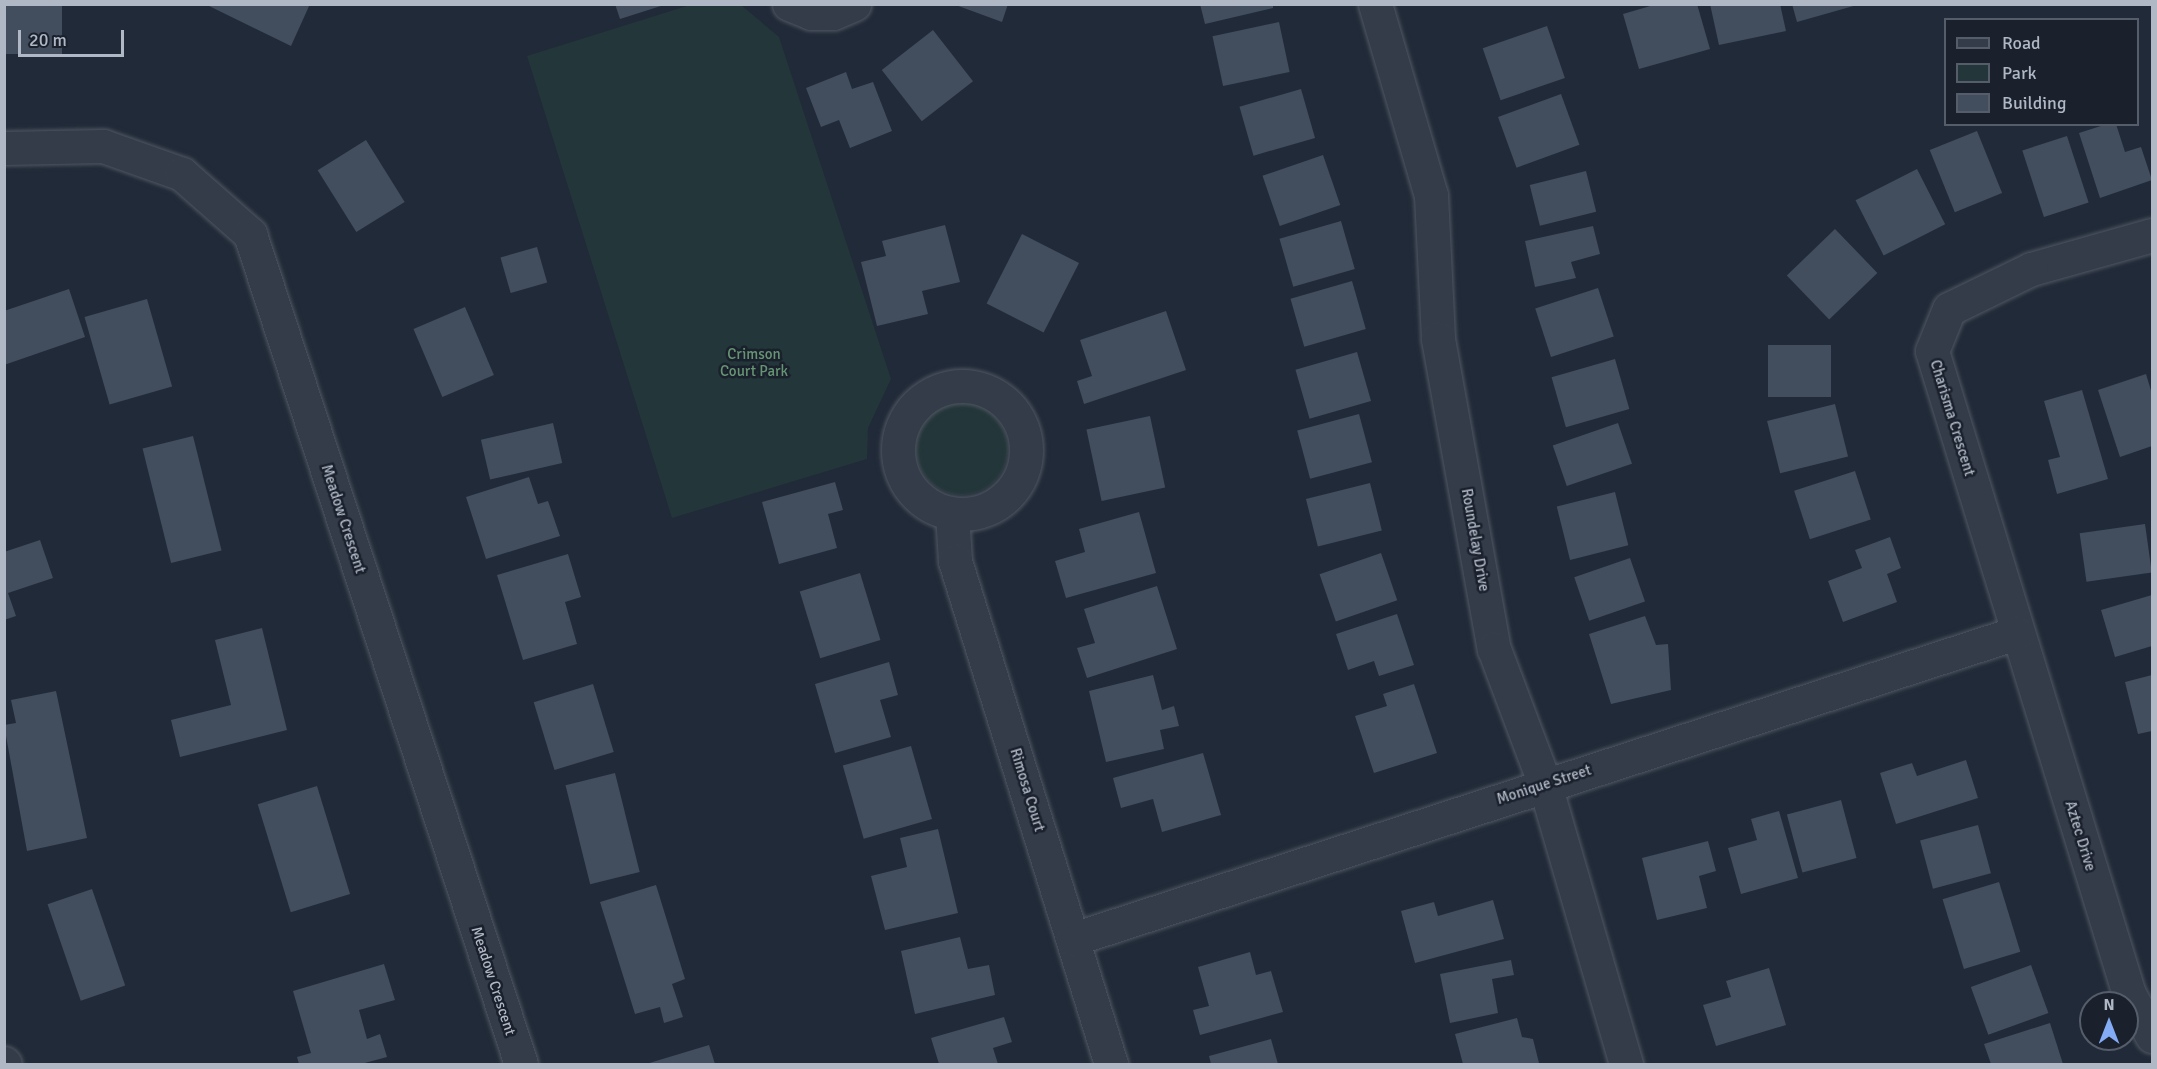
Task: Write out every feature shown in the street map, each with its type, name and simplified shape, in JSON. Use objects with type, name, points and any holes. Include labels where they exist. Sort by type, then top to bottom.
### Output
[{"type":"street","points":[[789,4],[811,13],[833,13],[854,4]]},
{"type":"street","name":"Roundelay Drive","points":[[1375,4],[1431,195],[1438,339],[1494,649],[1545,785],[1626,1065]]},
{"type":"street","name":"Meadow Crescent","points":[[4,148],[103,146],[182,174],[250,234],[520,1065]]},
{"type":"street","name":"Charisma Crescent","points":[[2016,633],[1932,351],[1949,309],[2031,269],[2152,235]]},
{"type":"street","name":"Rimosa Court","points":[[952,513],[955,561],[1112,1065]]},
{"type":"street","name":"Monique Street","points":[[1073,939],[2016,633]]},
{"type":"street","name":"Aztec Drive","points":[[2016,633],[2129,994],[2152,1036]]},
{"type":"green space","name":"Crimson Court Park","points":[[693,4],[741,5],[779,37],[891,379],[868,428],[867,459],[672,518],[527,56]]},
{"type":"green space","points":[[962,403],[980,407],[994,417],[1004,431],[1008,449],[1004,467],[994,481],[980,491],[962,495],[944,491],[930,481],[920,467],[916,449],[920,431],[930,417],[944,407]]},
{"type":"building","points":[[4,4],[62,4],[62,54],[4,54]]},
{"type":"building","points":[[205,4],[310,4],[291,46]]},
{"type":"building","points":[[615,4],[664,4],[664,5],[620,19]]},
{"type":"building","points":[[953,4],[1008,4],[1002,22]]},
{"type":"building","points":[[1200,4],[1273,4],[1273,8],[1205,24]]},
{"type":"building","points":[[1657,4],[1697,4],[1710,49],[1639,69],[1623,14]]},
{"type":"building","points":[[1710,4],[1780,4],[1786,31],[1719,45]]},
{"type":"building","points":[[1792,4],[1857,4],[1857,5],[1797,22]]},
{"type":"building","points":[[1279,22],[1290,72],[1223,86],[1212,36]]},
{"type":"building","points":[[1547,26],[1565,78],[1501,100],[1483,48]]},
{"type":"building","points":[[933,30],[973,81],[922,121],[882,70]]},
{"type":"building","points":[[846,72],[852,89],[873,82],[892,131],[850,148],[839,120],[821,127],[806,88]]},
{"type":"building","points":[[1301,89],[1315,138],[1254,156],[1239,107]]},
{"type":"building","points":[[1561,94],[1579,145],[1517,168],[1498,117]]},
{"type":"building","points":[[2101,126],[2117,126],[2125,152],[2141,147],[2152,180],[2100,198],[2079,133]]},
{"type":"building","points":[[1977,131],[2002,193],[1955,212],[1930,150]]},
{"type":"building","points":[[2067,136],[2089,203],[2044,217],[2022,151]]},
{"type":"building","points":[[366,140],[405,202],[356,232],[318,170]]},
{"type":"building","points":[[1323,155],[1340,205],[1280,226],[1262,176]]},
{"type":"building","points":[[1917,169],[1945,224],[1884,256],[1856,200]]},
{"type":"building","points":[[1586,171],[1596,212],[1540,226],[1530,185]]},
{"type":"building","points":[[1341,221],[1355,269],[1293,287],[1279,239]]},
{"type":"building","points":[[945,225],[960,282],[922,291],[928,314],[877,326],[861,262],[886,256],[882,241]]},
{"type":"building","points":[[1593,226],[1600,254],[1571,262],[1576,278],[1535,287],[1525,241]]},
{"type":"building","points":[[1835,229],[1877,273],[1829,319],[1787,276]]},
{"type":"building","points":[[1022,234],[1079,263],[1044,333],[987,303]]},
{"type":"building","points":[[537,247],[547,283],[511,293],[500,257]]},
{"type":"building","points":[[1352,281],[1366,329],[1304,347],[1290,299]]},
{"type":"building","points":[[1598,288],[1614,337],[1551,357],[1535,308]]},
{"type":"building","points":[[69,289],[85,337],[4,365],[4,311]]},
{"type":"building","points":[[147,299],[172,386],[110,404],[85,317]]},
{"type":"building","points":[[465,307],[494,375],[442,397],[413,329]]},
{"type":"building","points":[[1166,311],[1186,370],[1084,404],[1077,381],[1092,376],[1080,340]]},
{"type":"building","points":[[1768,345],[1831,345],[1831,397],[1768,397]]},
{"type":"building","points":[[1357,352],[1371,401],[1310,419],[1295,370]]},
{"type":"building","points":[[1615,359],[1629,409],[1566,427],[1552,377]]},
{"type":"building","points":[[2146,374],[2152,394],[2152,446],[2120,457],[2098,390]]},
{"type":"building","points":[[2082,390],[2108,479],[2057,494],[2048,460],[2060,457],[2044,401]]},
{"type":"building","points":[[1835,404],[1848,456],[1780,473],[1767,421]]},
{"type":"building","points":[[1359,414],[1372,462],[1310,479],[1297,431]]},
{"type":"building","points":[[1150,416],[1165,487],[1102,501],[1086,430]]},
{"type":"building","points":[[553,423],[562,463],[490,480],[481,440]]},
{"type":"building","points":[[1618,423],[1632,464],[1567,486],[1553,445]]},
{"type":"building","points":[[193,436],[222,550],[171,563],[143,449]]},
{"type":"building","points":[[1855,471],[1871,520],[1810,539],[1794,491]]},
{"type":"building","points":[[529,477],[538,504],[548,501],[560,536],[486,559],[466,497]]},
{"type":"building","points":[[835,482],[843,510],[828,514],[837,548],[779,564],[762,502]]},
{"type":"building","points":[[1370,483],[1382,531],[1318,547],[1306,499]]},
{"type":"building","points":[[1615,492],[1628,545],[1570,560],[1557,507]]},
{"type":"building","points":[[1139,512],[1156,573],[1066,598],[1055,561],[1085,552],[1079,529]]},
{"type":"building","points":[[2145,524],[2152,573],[2086,582],[2080,533]]},
{"type":"building","points":[[1890,537],[1901,568],[1887,574],[1897,602],[1843,622],[1828,581],[1862,568],[1855,550]]},
{"type":"building","points":[[40,540],[53,578],[8,593],[16,616],[4,620],[4,552]]},
{"type":"building","points":[[1381,553],[1397,600],[1336,621],[1320,574]]},
{"type":"building","points":[[568,554],[581,597],[565,602],[577,644],[523,660],[497,575]]},
{"type":"building","points":[[1630,558],[1645,601],[1589,621],[1574,577]]},
{"type":"building","points":[[860,573],[880,640],[820,658],[800,591]]},
{"type":"building","points":[[1157,586],[1177,649],[1087,678],[1077,648],[1095,643],[1084,609]]},
{"type":"building","points":[[2152,595],[2152,646],[2115,657],[2101,610]]},
{"type":"building","points":[[1397,614],[1414,665],[1379,676],[1374,661],[1348,670],[1336,634]]},
{"type":"building","points":[[1645,616],[1656,645],[1668,644],[1671,690],[1611,704],[1589,634]]},
{"type":"building","points":[[262,628],[287,730],[180,757],[171,720],[231,705],[215,640]]},
{"type":"building","points":[[889,662],[898,695],[880,700],[891,737],[835,753],[815,684]]},
{"type":"building","points":[[1153,675],[1162,710],[1174,706],[1179,726],[1160,730],[1164,749],[1106,762],[1089,691]]},
{"type":"building","points":[[2152,675],[2152,731],[2138,734],[2125,682]]},
{"type":"building","points":[[593,684],[614,752],[554,770],[534,702]]},
{"type":"building","points":[[1414,684],[1437,753],[1374,773],[1355,716],[1387,706],[1383,694]]},
{"type":"building","points":[[56,691],[87,838],[27,851],[4,725],[16,723],[11,700]]},
{"type":"building","points":[[911,746],[932,819],[864,839],[843,766]]},
{"type":"building","points":[[1203,753],[1221,815],[1162,832],[1153,799],[1121,808],[1113,778]]},
{"type":"building","points":[[1966,760],[1978,798],[1896,824],[1880,773],[1912,763],[1917,776]]},
{"type":"building","points":[[615,773],[640,872],[590,884],[566,785]]},
{"type":"building","points":[[317,786],[350,894],[291,912],[258,804]]},
{"type":"building","points":[[1841,800],[1857,858],[1802,872],[1787,814]]},
{"type":"building","points":[[1779,811],[1798,878],[1741,894],[1728,848],[1757,840],[1751,819]]},
{"type":"building","points":[[1978,825],[1991,873],[1933,889],[1920,841]]},
{"type":"building","points":[[938,829],[958,913],[885,930],[871,876],[907,867],[900,838]]},
{"type":"building","points":[[1708,841],[1716,871],[1699,876],[1707,908],[1657,920],[1642,858]]},
{"type":"building","points":[[1999,882],[2020,952],[1964,969],[1943,899]]},
{"type":"building","points":[[656,885],[685,979],[672,984],[683,1017],[664,1023],[660,1007],[635,1014],[600,902]]},
{"type":"building","points":[[92,889],[125,985],[81,1001],[48,904]]},
{"type":"building","points":[[1493,900],[1504,939],[1415,963],[1401,911],[1434,902],[1438,916]]},
{"type":"building","points":[[960,937],[968,969],[989,965],[995,995],[915,1014],[901,951]]},
{"type":"building","points":[[1250,952],[1256,975],[1271,971],[1283,1012],[1200,1035],[1193,1010],[1209,1006],[1198,967]]},
{"type":"building","points":[[1511,960],[1514,975],[1492,979],[1498,1013],[1450,1023],[1440,974]]},
{"type":"building","points":[[384,964],[395,1000],[359,1010],[367,1039],[380,1034],[387,1057],[361,1064],[299,1064],[297,1057],[311,1053],[293,991]]},
{"type":"building","points":[[2031,965],[2048,1013],[1988,1035],[1971,987]]},
{"type":"building","points":[[1769,968],[1786,1025],[1716,1046],[1703,1005],[1731,997],[1726,981]]},
{"type":"building","points":[[1004,1017],[1012,1042],[993,1048],[998,1064],[939,1064],[931,1038]]},
{"type":"building","points":[[1517,1018],[1522,1037],[1533,1039],[1539,1063],[1463,1064],[1455,1034]]},
{"type":"building","points":[[2050,1023],[2063,1064],[1991,1064],[1984,1044]]},
{"type":"building","points":[[1271,1039],[1278,1064],[1211,1064],[1209,1056]]},
{"type":"building","points":[[709,1045],[715,1064],[646,1064]]}]
